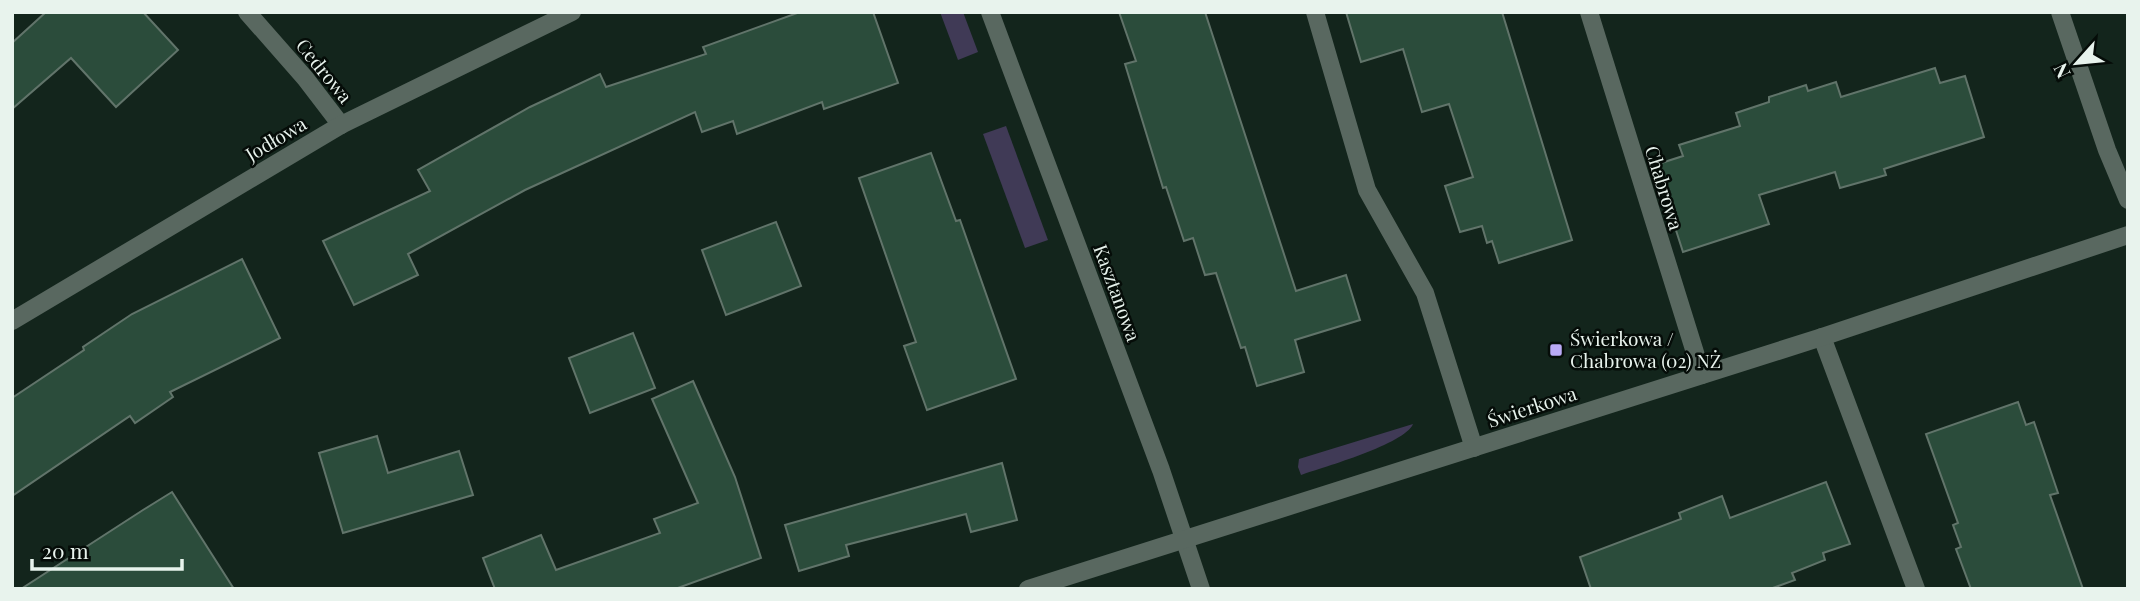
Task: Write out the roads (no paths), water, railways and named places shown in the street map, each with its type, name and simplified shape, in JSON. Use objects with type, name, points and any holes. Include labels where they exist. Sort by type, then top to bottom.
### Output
[{"type":"street","name":"Cedrowa","points":[[247,12],[305,78],[341,125]]},
{"type":"street","name":"Jodłowa","points":[[12,321],[341,125],[572,12]]},
{"type":"street","name":"Kasztanowa","points":[[990,12],[1185,538],[1201,589]]},
{"type":"street","points":[[1315,12],[1367,190],[1425,293],[1474,447]]},
{"type":"street","name":"Chabrowa","points":[[1589,12],[1702,375]]},
{"type":"street","points":[[2060,12],[2107,150],[2128,201]]},
{"type":"street","name":"Świerkowa","points":[[1028,589],[1822,337],[2128,234]]},
{"type":"street","points":[[1822,337],[1916,589]]},
{"type":"place","name":"Świerkowa / Chabrowa (02) NŻ","points":[[1556,350]]}]
